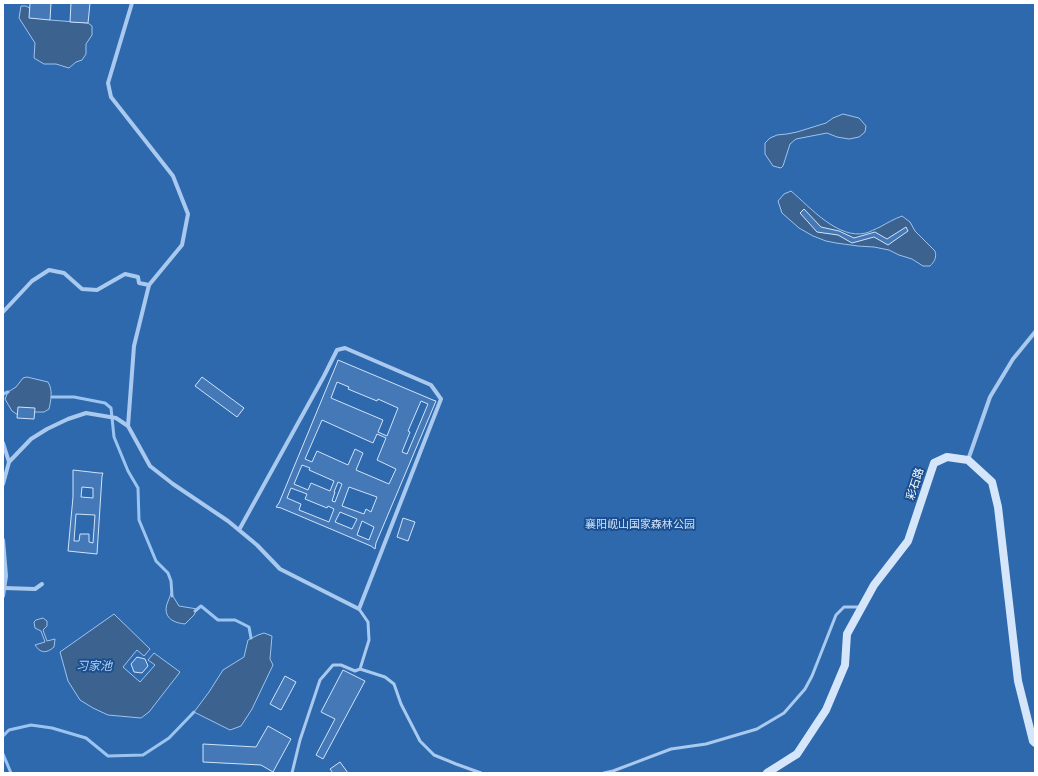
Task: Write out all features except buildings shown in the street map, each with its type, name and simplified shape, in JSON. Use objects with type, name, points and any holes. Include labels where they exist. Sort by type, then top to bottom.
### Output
[{"type":"street","points":[[128,426],[134,346],[149,285],[182,246],[188,214],[173,176],[111,97],[108,83],[132,3]]},
{"type":"street","points":[[3,312],[32,281],[49,270],[64,273],[82,289],[97,290],[125,274],[138,277],[139,283],[149,285]]},
{"type":"street","points":[[1035,332],[1013,359],[990,397],[968,460],[992,482],[998,507],[1018,681],[1033,741],[1035,743]]},
{"type":"street","points":[[3,484],[9,462],[31,439],[47,428],[86,413],[116,418],[128,426],[150,466],[173,484],[228,521],[257,545],[280,569],[359,609],[441,399],[431,386],[345,348],[337,350],[239,530]]},
{"type":"street","points":[[3,443],[9,462]]},
{"type":"street","name":"彩石路","points":[[767,773],[797,754],[826,710],[845,665],[847,634],[874,585],[908,541],[934,463],[947,457],[968,460]]},
{"type":"street","points":[[3,540],[6,576],[3,596]]},
{"type":"street","points":[[4,588],[35,589],[42,584]]},
{"type":"lane","points":[[604,773],[671,749],[706,744],[757,729],[784,713],[805,689],[812,676],[836,614],[844,607],[862,607]]},
{"type":"lane","points":[[359,609],[368,622],[369,640],[360,669]]},
{"type":"lane","points":[[292,773],[300,740],[320,680],[332,665],[341,665],[355,671],[360,669],[385,677],[394,684],[401,704],[420,742],[434,755],[481,773]]},
{"type":"green space","name":"襄阳岘山国家森林公园","points":[[3,3],[1035,3],[1035,773],[3,773]]},
{"type":"water","points":[[21,6],[26,6],[50,20],[88,23],[92,26],[92,35],[86,44],[86,54],[82,60],[76,62],[69,68],[56,64],[44,64],[34,58],[35,43],[19,18]]},
{"type":"water","points":[[843,114],[859,118],[866,126],[865,132],[859,137],[849,139],[837,137],[827,133],[796,139],[790,144],[781,168],[773,166],[765,154],[765,143],[770,138],[826,123]]},
{"type":"water","points":[[791,191],[825,221],[845,232],[856,234],[866,233],[902,216],[910,222],[915,231],[935,251],[935,260],[930,266],[923,266],[912,259],[889,250],[836,243],[813,236],[799,228],[782,213],[778,201],[784,194]]},
{"type":"water","points":[[27,377],[48,382],[51,392],[49,409],[44,412],[18,415],[12,411],[5,399],[8,392],[16,387],[23,378]]},
{"type":"water","points":[[171,593],[179,606],[197,609],[194,615],[185,624],[175,622],[166,613],[166,607]]},
{"type":"water","name":"习家池","points":[[114,614],[150,649],[144,656],[137,650],[123,667],[140,682],[155,665],[148,660],[154,653],[180,672],[149,712],[141,718],[108,715],[80,700],[68,681],[60,652]]},
{"type":"water","points":[[43,618],[47,621],[47,626],[43,630],[47,641],[55,639],[54,647],[46,652],[39,650],[35,645],[45,642],[41,631],[35,628],[34,622]]},
{"type":"water","points":[[264,633],[272,636],[270,659],[273,665],[252,709],[241,726],[230,730],[194,712],[223,670],[244,657],[248,640]]},
{"type":"waterway","points":[[3,394],[8,392]]},
{"type":"waterway","points":[[52,397],[74,397],[105,403],[111,408],[114,437],[128,471],[138,488],[139,520],[156,561],[168,573],[171,581],[172,596]]},
{"type":"waterway","points":[[195,611],[201,606],[218,620],[235,620],[249,627],[251,638]]},
{"type":"waterway","points":[[3,736],[9,730],[31,725],[52,728],[86,738],[108,756],[143,755],[169,738],[194,712]]},
{"type":"waterway","points":[[3,754],[11,773]]}]
